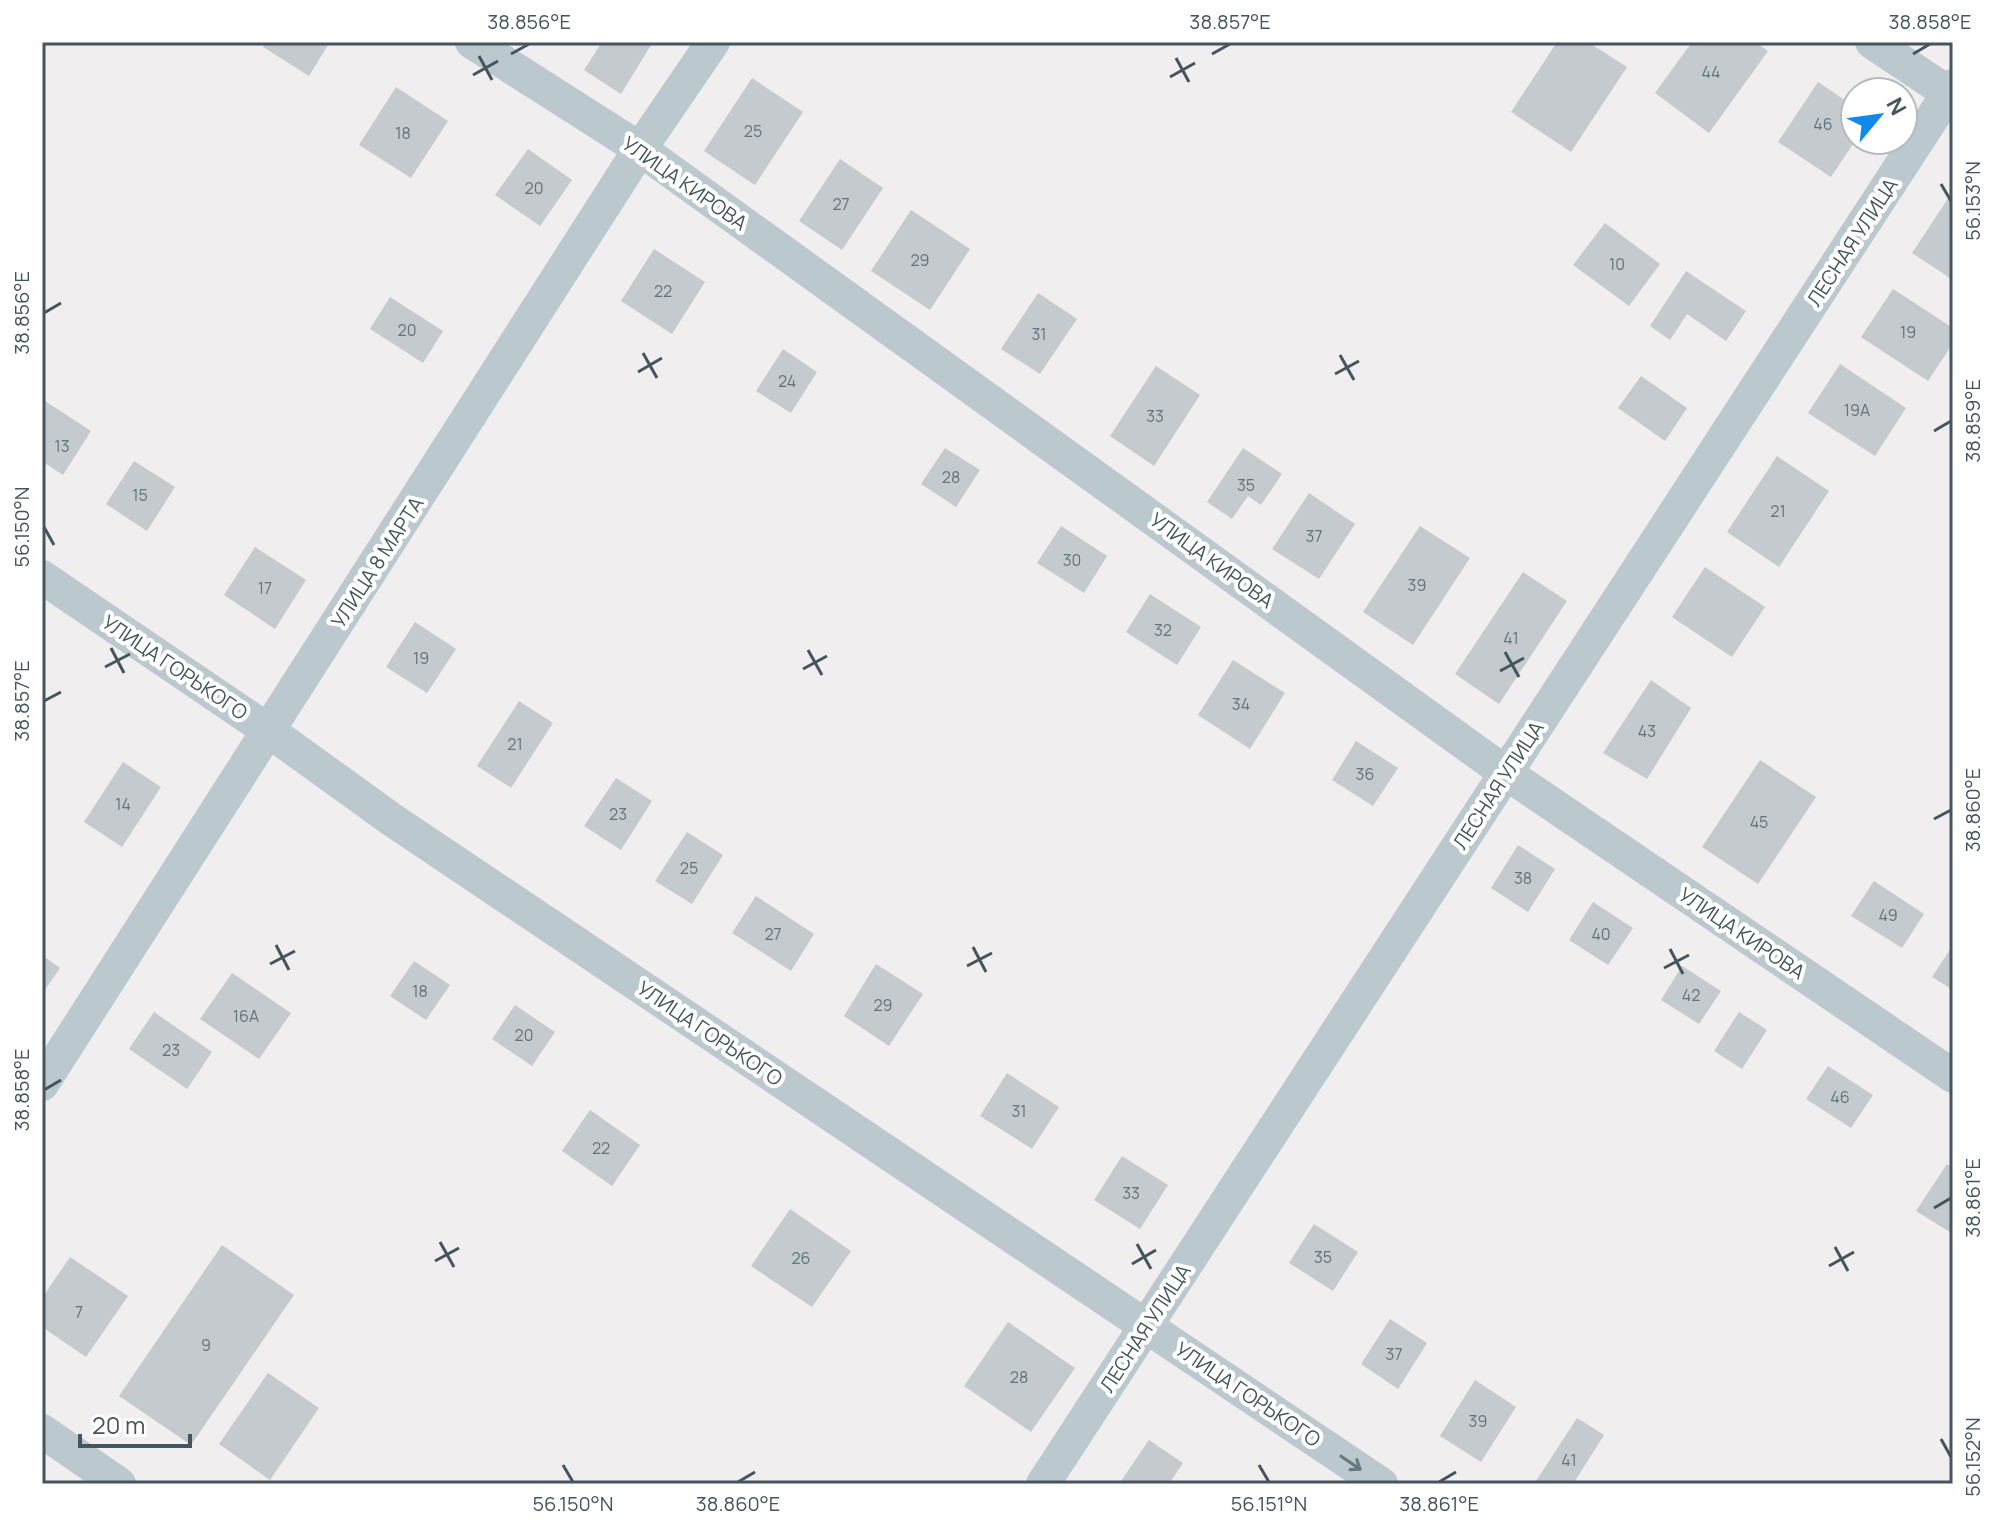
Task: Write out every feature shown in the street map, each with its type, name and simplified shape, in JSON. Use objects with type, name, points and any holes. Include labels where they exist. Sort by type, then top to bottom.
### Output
[{"type":"street","name":"УЛИЦА КИРОВА","points":[[472,42],[640,149],[1506,773],[1953,1076]]},
{"type":"street","name":"УЛИЦА 8 МАРТА","points":[[42,1084],[640,149],[713,42]]},
{"type":"street","points":[[1872,42],[1952,92]]},
{"type":"street","name":"ЛЕСНАЯ УЛИЦА","points":[[1043,1484],[1952,92]]},
{"type":"street","name":"УЛИЦА ГОРЬКОГО","points":[[42,577],[269,731],[391,819],[1381,1484]]},
{"type":"street","points":[[42,1431],[119,1484]]},
{"type":"building","points":[[266,42],[330,42],[309,76],[263,47]]},
{"type":"building","points":[[602,42],[653,42],[621,94],[584,70]]},
{"type":"building","points":[[1557,42],[1588,42],[1627,67],[1571,152],[1511,112]]},
{"type":"building","points":[[1692,42],[1755,42],[1768,51],[1709,133],[1655,93]]},
{"type":"building","points":[[752,78],[803,112],[755,185],[704,151]]},
{"type":"building","points":[[1818,82],[1839,96],[1839,156],[1845,156],[1831,177],[1778,142]]},
{"type":"building","points":[[396,87],[448,121],[411,178],[359,145]]},
{"type":"building","points":[[528,149],[572,180],[540,226],[495,195]]},
{"type":"building","points":[[840,159],[883,188],[842,250],[799,221]]},
{"type":"building","points":[[1953,191],[1953,280],[1912,253]]},
{"type":"building","points":[[911,210],[970,249],[930,310],[871,271]]},
{"type":"building","points":[[1605,223],[1660,264],[1629,306],[1573,265]]},
{"type":"building","points":[[654,249],[705,282],[672,334],[621,301]]},
{"type":"building","points":[[1686,271],[1746,311],[1726,341],[1687,314],[1670,340],[1650,326]]},
{"type":"building","points":[[1893,289],[1953,328],[1953,343],[1928,381],[1861,337]]},
{"type":"building","points":[[1038,293],[1077,319],[1040,374],[1001,349]]},
{"type":"building","points":[[390,297],[443,331],[423,363],[370,329]]},
{"type":"building","points":[[783,349],[817,372],[791,413],[756,391]]},
{"type":"building","points":[[1840,364],[1906,408],[1875,456],[1808,413]]},
{"type":"building","points":[[1156,366],[1200,395],[1154,466],[1110,436]]},
{"type":"building","points":[[1641,376],[1687,408],[1665,441],[1618,408]]},
{"type":"building","points":[[45,401],[91,431],[63,475],[42,461],[42,406]]},
{"type":"building","points":[[945,448],[980,470],[956,507],[921,484]]},
{"type":"building","points":[[1243,448],[1282,474],[1261,505],[1248,496],[1232,519],[1207,502]]},
{"type":"building","points":[[1777,456],[1829,491],[1779,567],[1727,532]]},
{"type":"building","points":[[134,461],[175,487],[147,531],[106,504]]},
{"type":"building","points":[[1309,493],[1355,524],[1319,579],[1272,549]]},
{"type":"building","points":[[1061,526],[1107,556],[1084,593],[1037,563]]},
{"type":"building","points":[[1420,526],[1470,558],[1413,645],[1363,612]]},
{"type":"building","points":[[255,547],[306,580],[275,629],[224,595]]},
{"type":"building","points":[[1705,567],[1765,607],[1732,657],[1672,617]]},
{"type":"building","points":[[1523,572],[1567,601],[1499,704],[1455,674]]},
{"type":"building","points":[[1150,594],[1201,627],[1177,665],[1126,632]]},
{"type":"building","points":[[415,622],[456,649],[427,693],[386,667]]},
{"type":"building","points":[[1233,660],[1285,693],[1250,749],[1198,715]]},
{"type":"building","points":[[1651,680],[1691,708],[1647,779],[1603,753]]},
{"type":"building","points":[[519,701],[553,723],[511,788],[477,766]]},
{"type":"building","points":[[1356,741],[1398,768],[1373,806],[1332,780]]},
{"type":"building","points":[[1760,760],[1816,797],[1758,884],[1702,847]]},
{"type":"building","points":[[123,762],[161,787],[122,847],[84,822]]},
{"type":"building","points":[[616,778],[652,801],[621,850],[584,826]]},
{"type":"building","points":[[687,832],[723,855],[692,904],[655,881]]},
{"type":"building","points":[[1518,845],[1555,869],[1528,912],[1491,888]]},
{"type":"building","points":[[1874,881],[1924,914],[1902,948],[1851,916]]},
{"type":"building","points":[[756,896],[814,934],[791,971],[732,933]]},
{"type":"building","points":[[1593,902],[1633,928],[1608,965],[1569,940]]},
{"type":"building","points":[[1953,945],[1953,990],[1932,977]]},
{"type":"building","points":[[42,955],[60,968],[42,994]]},
{"type":"building","points":[[414,961],[450,985],[426,1020],[390,996]]},
{"type":"building","points":[[876,964],[923,994],[889,1046],[844,1016]]},
{"type":"building","points":[[1682,966],[1721,991],[1699,1024],[1661,1000]]},
{"type":"building","points":[[232,973],[291,1013],[259,1059],[200,1019]]},
{"type":"building","points":[[515,1005],[555,1032],[532,1066],[492,1039]]},
{"type":"building","points":[[154,1012],[212,1052],[187,1089],[129,1049]]},
{"type":"building","points":[[1739,1012],[1767,1030],[1742,1069],[1714,1051]]},
{"type":"building","points":[[1828,1066],[1873,1095],[1851,1128],[1806,1099]]},
{"type":"building","points":[[1007,1073],[1059,1107],[1032,1149],[980,1116]]},
{"type":"building","points":[[590,1110],[640,1145],[612,1186],[562,1151]]},
{"type":"building","points":[[1122,1156],[1168,1185],[1140,1229],[1094,1200]]},
{"type":"building","points":[[1947,1164],[1953,1168],[1953,1234],[1916,1211]]},
{"type":"building","points":[[790,1209],[851,1251],[812,1307],[751,1266]]},
{"type":"building","points":[[1314,1224],[1358,1252],[1333,1291],[1289,1263]]},
{"type":"building","points":[[222,1245],[294,1295],[191,1445],[119,1396]]},
{"type":"building","points":[[70,1257],[128,1296],[86,1357],[42,1327],[42,1298]]},
{"type":"building","points":[[1390,1319],[1427,1343],[1398,1389],[1361,1364]]},
{"type":"building","points":[[1008,1322],[1075,1368],[1031,1432],[964,1386]]},
{"type":"building","points":[[268,1373],[319,1408],[270,1480],[219,1444]]},
{"type":"building","points":[[1475,1380],[1516,1407],[1481,1462],[1440,1436]]},
{"type":"building","points":[[1577,1418],[1604,1435],[1573,1484],[1534,1484]]},
{"type":"building","points":[[1149,1440],[1183,1463],[1169,1484],[1119,1484]]}]
